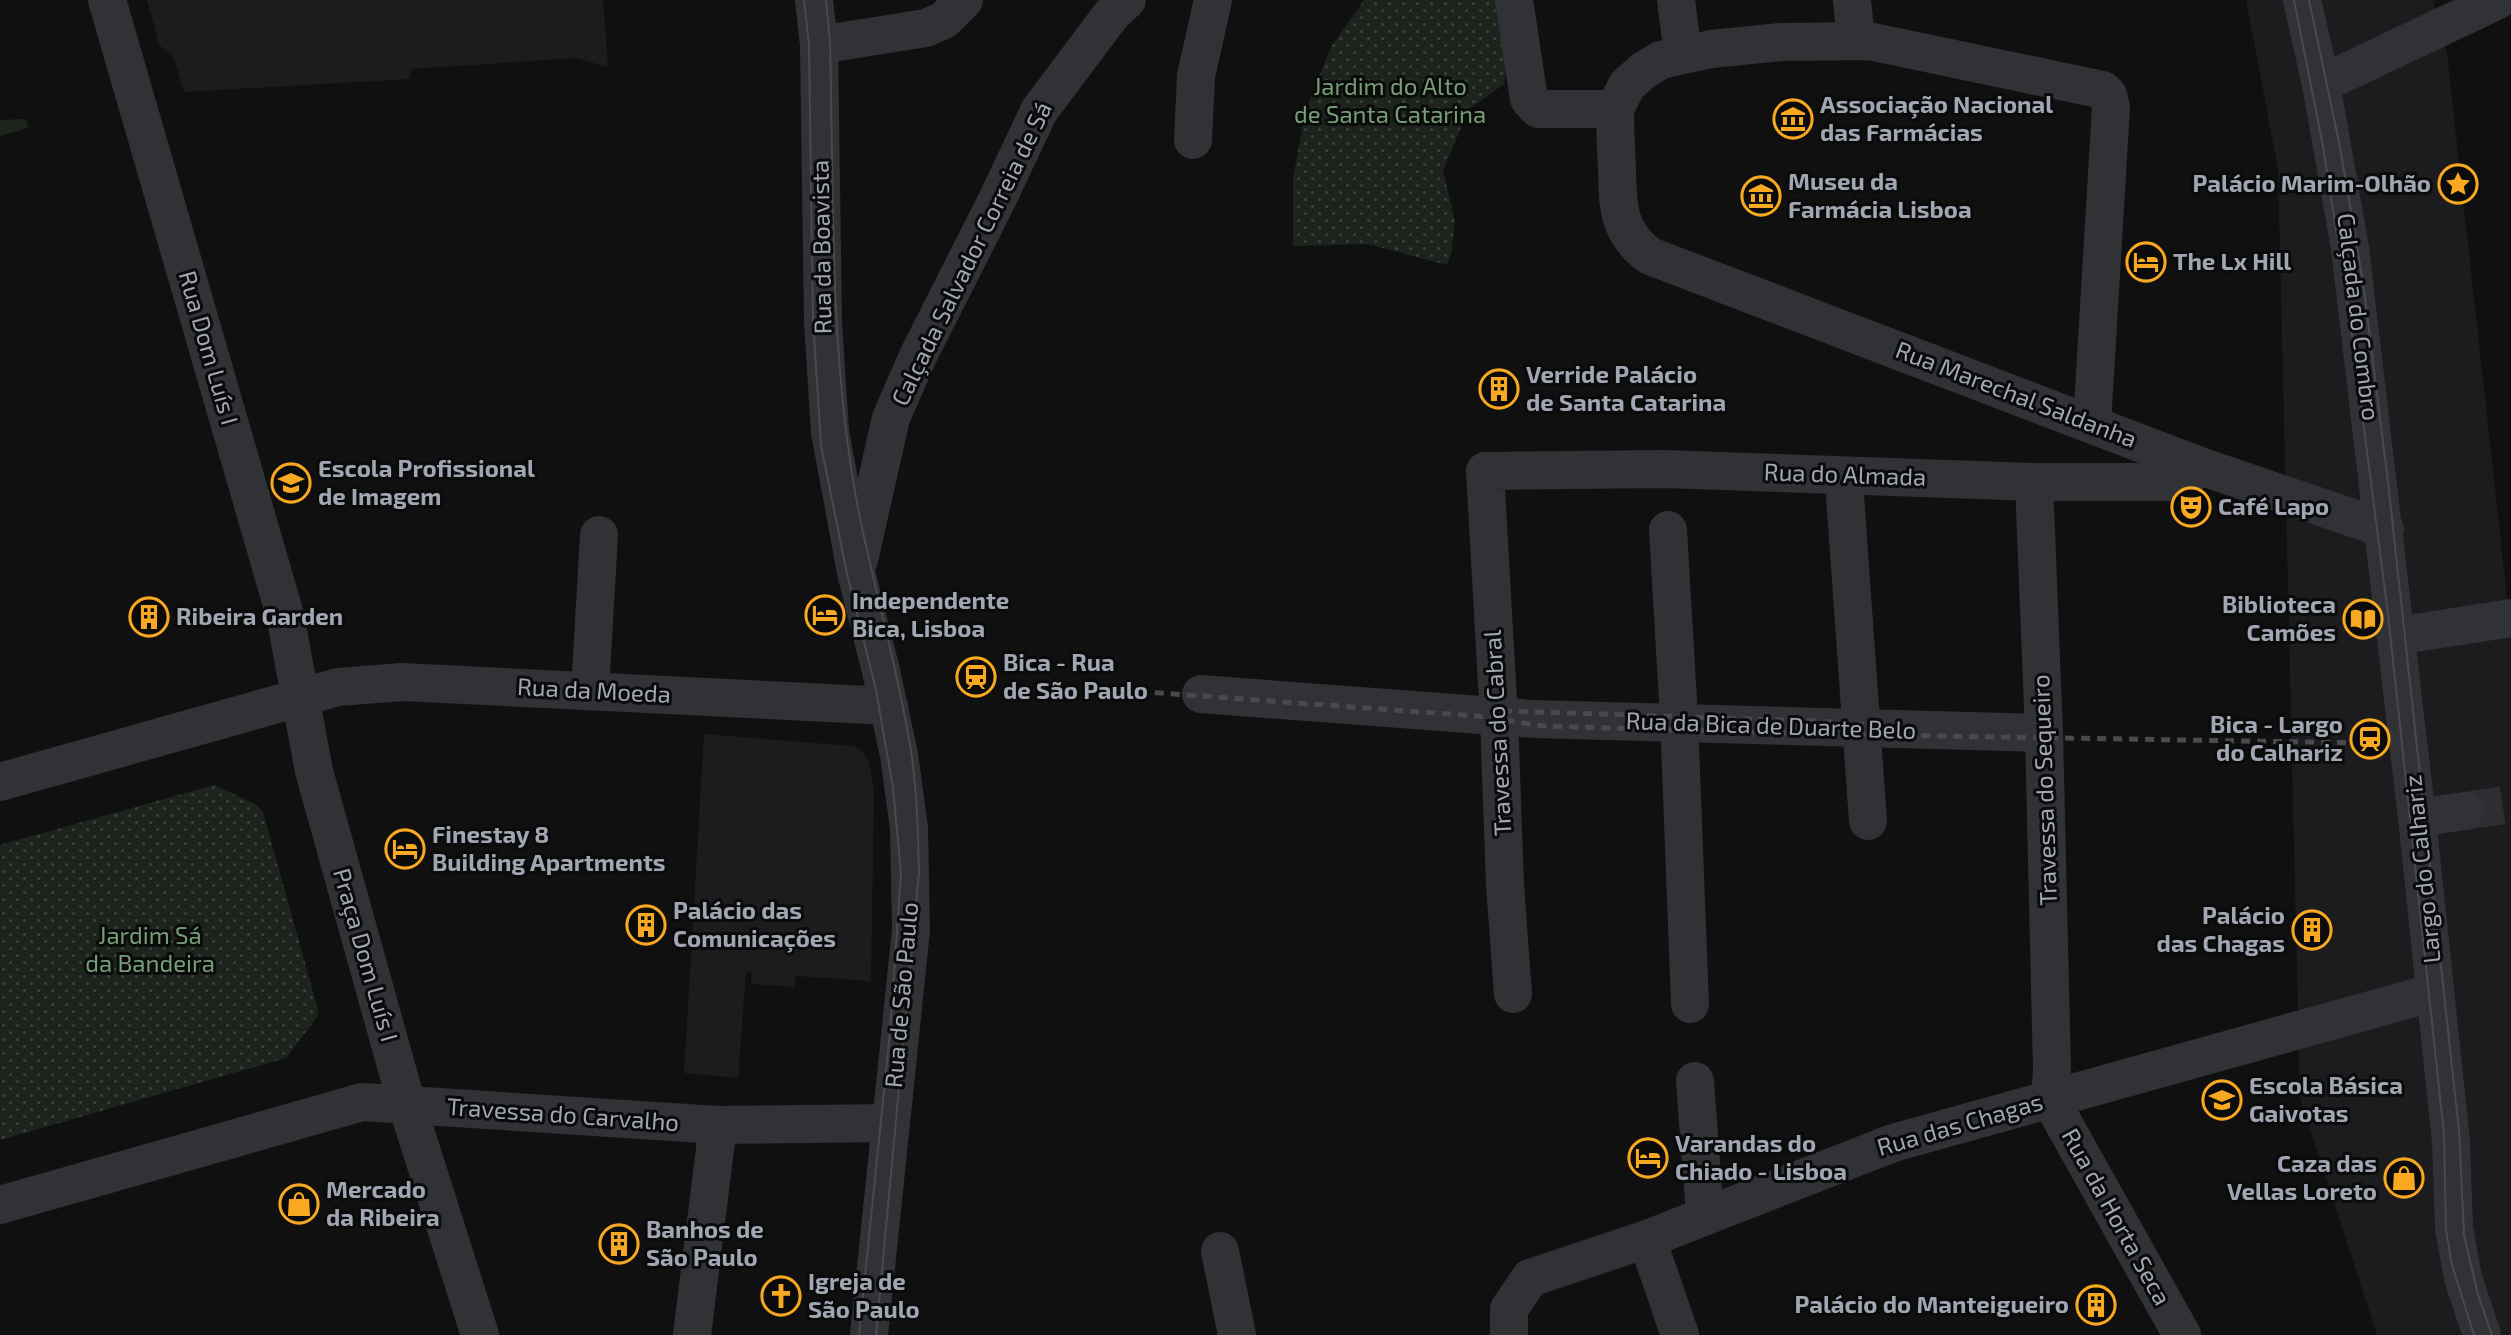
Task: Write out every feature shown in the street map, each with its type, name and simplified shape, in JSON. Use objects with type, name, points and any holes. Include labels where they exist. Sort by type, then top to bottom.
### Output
[{"type":"street","name":"Rua Dom Luís I","points":[[107,0],[285,615],[301,697]]},
{"type":"street","name":"Rua da Boavista","points":[[814,0],[819,45],[825,375],[830,432],[840,494]]},
{"type":"street","points":[[819,45],[926,28],[944,20],[964,0]]},
{"type":"street","name":"Calçada Salvador Correia de Sá","points":[[856,572],[891,418],[918,356],[1039,111],[1111,15],[1126,0]]},
{"type":"street","points":[[1193,140],[1196,76],[1213,0]]},
{"type":"street","points":[[1514,0],[1529,99],[1538,109],[1615,109],[1627,85],[1644,70],[1661,61],[1682,54],[1759,43],[1879,43],[2096,87],[2108,95],[2111,107],[2091,424]]},
{"type":"street","points":[[1676,0],[1682,54]]},
{"type":"street","points":[[1852,0],[1856,41]]},
{"type":"street","name":"Calçada do Combro","points":[[2302,0],[2321,85],[2350,248],[2396,636]]},
{"type":"street","points":[[2321,85],[2498,0]]},
{"type":"street","name":"Rua Marechal Saldanha","points":[[1615,109],[1618,208],[1629,236],[1637,247],[1650,256],[2200,466],[2385,529]]},
{"type":"street","name":"Rua do Almada","points":[[1485,471],[1664,469],[2034,482],[2174,482],[2186,478],[2200,466]]},
{"type":"street","name":"Travessa do Cabral","points":[[1485,471],[1504,885],[1513,994]]},
{"type":"street","name":"Travessa do Sequeiro","points":[[2034,482],[2053,1071],[2050,1099]]},
{"type":"street","name":"Rua de São Paulo","points":[[840,494],[889,706],[909,828],[911,930],[869,1335]]},
{"type":"street","points":[[1845,496],[1868,821]]},
{"type":"street","points":[[1668,530],[1690,1004]]},
{"type":"street","points":[[590,691],[599,536]]},
{"type":"street","points":[[2396,636],[2511,618]]},
{"type":"street","name":"Largo do Calhariz","points":[[2396,636],[2447,1102],[2454,1228],[2472,1331]]},
{"type":"street","name":"Rua da Moeda","points":[[301,697],[338,687],[402,682],[889,706]]},
{"type":"street","name":"Rua da Bica de Duarte Belo","points":[[1201,694],[1534,719],[2044,733]]},
{"type":"street","points":[[0,782],[301,697]]},
{"type":"street","name":"Praça Dom Luís I","points":[[301,697],[314,771],[407,1105],[480,1335]]},
{"type":"street","points":[[2417,818],[2465,811]]},
{"type":"street","name":"Rua das Chagas","points":[[1509,1322],[1531,1278],[1647,1239],[1894,1143],[2435,992]]},
{"type":"street","points":[[1695,1081],[1705,1215]]},
{"type":"street","name":"Rua da Horta Seca","points":[[2050,1099],[2182,1335]]},
{"type":"street","points":[[0,1205],[362,1102],[407,1105]]},
{"type":"street","name":"Travessa do Carvalho","points":[[407,1105],[718,1125],[891,1123]]},
{"type":"street","points":[[692,1335],[718,1125]]},
{"type":"street","points":[[1647,1239],[1680,1335]]},
{"type":"street","points":[[1220,1251],[1237,1335]]},
{"type":"shaded area","points":[[147,0],[603,0],[608,67],[576,58],[411,69],[410,79],[184,92],[173,56],[159,45]]},
{"type":"shaded area","points":[[2246,0],[2433,0],[2447,54],[2511,633],[2511,1335],[2377,1335],[2300,1098],[2278,169]]},
{"type":"shaded area","points":[[704,734],[853,746],[861,750],[869,762],[874,790],[871,981],[795,976],[794,987],[751,984],[752,973],[746,972],[738,1078],[684,1073]]},
{"type":"green space","name":"Jardim do Alto de Santa Catarina","points":[[1364,0],[1498,0],[1508,53],[1504,84],[1468,110],[1443,171],[1455,221],[1447,265],[1368,244],[1293,246],[1293,178],[1306,109],[1331,47]]},
{"type":"green space","points":[[26,119],[28,128],[0,136],[0,120]]},
{"type":"green space","name":"Jardim Sá da Bandeira","points":[[214,785],[257,805],[263,812],[318,1010],[317,1017],[286,1058],[0,1140],[0,845]]},
{"type":"tunnel","points":[[2465,811],[2511,804]]},
{"type":"tram line","points":[[804,0],[809,45],[813,320],[821,445],[847,574],[876,690],[893,788],[901,873],[890,1032],[859,1335]]},
{"type":"tram line","points":[[826,0],[830,43],[834,274],[848,446],[857,503],[911,751],[918,827],[919,873],[876,1335]]},
{"type":"tram line","points":[[2294,0],[2323,146],[2349,312],[2388,614],[2444,1134],[2446,1230],[2452,1265],[2474,1335]]},
{"type":"tram line","points":[[2309,0],[2340,147],[2363,282],[2388,482],[2459,1131],[2464,1235],[2478,1295],[2492,1335]]},
{"type":"railway","points":[[1091,688],[1477,716],[1544,726],[1816,734],[2368,743]]},
{"type":"railway","points":[[1503,711],[1870,725]]},
{"type":"place","name":"Associação Nacional das Farmácias","points":[[1793,119]]},
{"type":"place","name":"Palácio Marim-Olhão","points":[[2458,184]]},
{"type":"place","name":"Museu da Farmácia Lisboa","points":[[1761,196]]},
{"type":"place","name":"The Lx Hill","points":[[2146,262]]},
{"type":"place","name":"Verride Palácio de Santa Catarina","points":[[1499,389]]},
{"type":"place","name":"Escola Profissional de Imagem","points":[[291,483]]},
{"type":"place","name":"Café Lapo","points":[[2191,507]]},
{"type":"place","name":"Independente Bica, Lisboa","points":[[825,615]]},
{"type":"place","name":"Ribeira Garden","points":[[149,617]]},
{"type":"place","name":"Biblioteca Camões","points":[[2363,619]]},
{"type":"place","name":"Bica - Rua de São Paulo","points":[[976,677]]},
{"type":"place","name":"Bica - Largo do Calhariz","points":[[2370,739]]},
{"type":"place","name":"Finestay 8 Building Apartments","points":[[405,849]]},
{"type":"place","name":"Palácio das Comunicações","points":[[646,925]]},
{"type":"place","name":"Palácio das Chagas","points":[[2312,930]]},
{"type":"place","name":"Escola Básica Gaivotas","points":[[2222,1100]]},
{"type":"place","name":"Varandas do Chiado - Lisboa","points":[[1648,1158]]},
{"type":"place","name":"Caza das Vellas Loreto","points":[[2404,1178]]},
{"type":"place","name":"Mercado da Ribeira","points":[[299,1204]]},
{"type":"place","name":"Banhos de São Paulo","points":[[619,1244]]},
{"type":"place","name":"Igreja de São Paulo","points":[[781,1296]]},
{"type":"place","name":"Palácio do Manteigueiro","points":[[2096,1305]]}]
